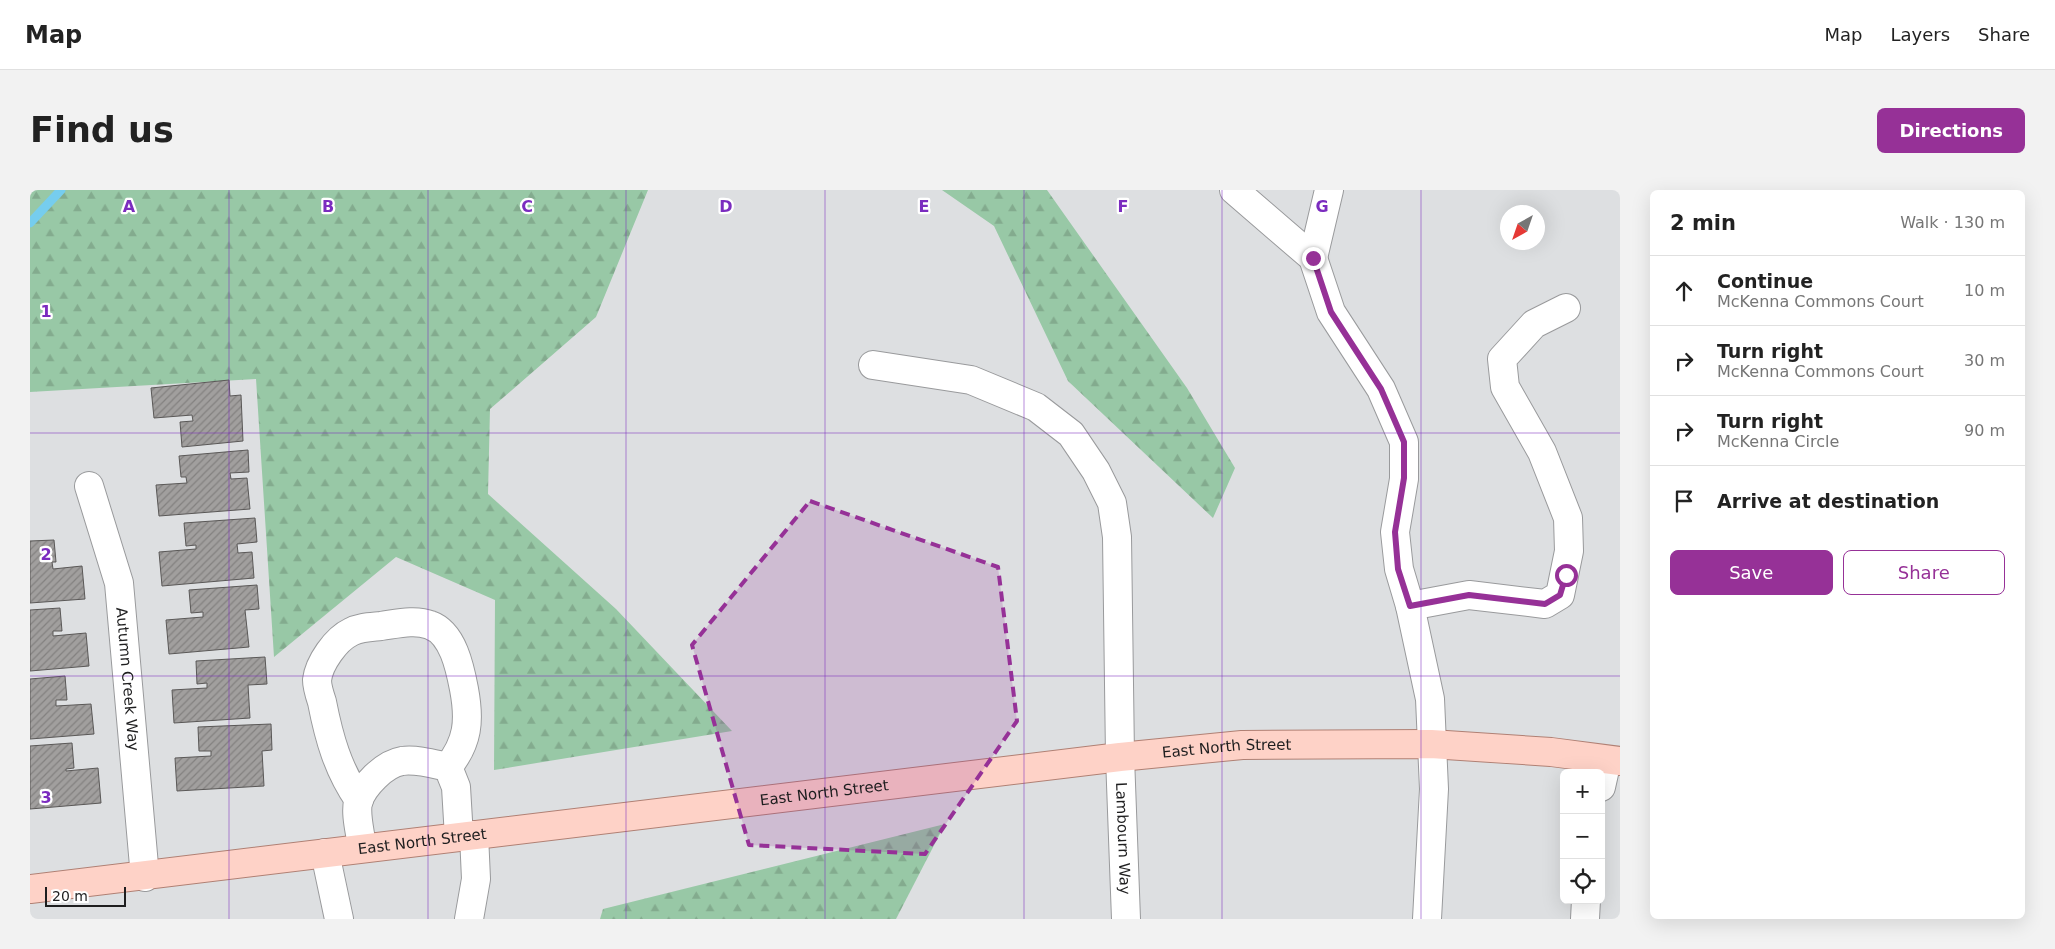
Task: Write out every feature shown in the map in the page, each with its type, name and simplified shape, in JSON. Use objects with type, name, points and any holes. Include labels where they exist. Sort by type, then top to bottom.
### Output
[{"type":"main road","name":"East North Street","points":[[30,889],[1120,757],[1242,745],[1431,744],[1551,752],[1613,761]]},
{"type":"street","points":[[1234,190],[1313,258],[1331,312],[1381,389],[1404,442],[1404,478],[1395,532],[1398,569],[1410,606],[1430,699],[1434,789],[1426,919]]},
{"type":"street","points":[[1313,258],[1329,190]]},
{"type":"street","points":[[1410,606],[1469,595],[1545,604],[1560,595],[1569,551],[1568,518],[1542,452],[1505,387],[1502,358],[1534,324],[1566,308]]},
{"type":"street","name":"Lambourn Way","points":[[874,365],[972,380],[1036,407],[1071,434],[1096,472],[1112,503],[1117,537],[1120,757],[1126,919]]},
{"type":"street","name":"Autumn Creek Way","points":[[89,486],[119,583],[145,876]]},
{"type":"street","points":[[359,800],[348,784],[337,761],[317,681],[322,664],[328,655],[350,632],[364,628],[414,623],[430,625],[444,636],[455,654],[466,699],[466,733],[460,752],[448,767]]},
{"type":"street","points":[[362,848],[359,800],[364,788],[382,772],[401,761],[448,767]]},
{"type":"street","points":[[1605,778],[1613,761]]},
{"type":"street","points":[[448,767],[456,788],[476,879],[469,919]]},
{"type":"street","points":[[325,853],[339,919]]},
{"type":"street","points":[[1585,919],[1586,904]]},
{"type":"highlighted area","points":[[810,501],[998,567],[1017,721],[925,854],[749,845],[692,645]]},
{"type":"green space","points":[[30,190],[648,190],[596,317],[490,409],[488,494],[616,609],[732,731],[494,770],[495,600],[396,557],[274,657],[256,379],[30,392]]},
{"type":"green space","points":[[942,190],[1047,190],[1187,388],[1235,468],[1213,518],[1068,381],[994,226]]},
{"type":"green space","points":[[945,824],[896,919],[600,919],[603,909]]},
{"type":"building","points":[[229,380],[230,396],[241,395],[243,441],[182,447],[180,422],[193,421],[192,415],[154,418],[151,388]]},
{"type":"building","points":[[248,450],[249,472],[230,473],[231,479],[247,478],[250,509],[159,516],[156,485],[187,483],[186,477],[181,477],[179,456]]},
{"type":"building","points":[[255,518],[257,542],[237,544],[238,553],[252,552],[254,578],[162,586],[159,552],[196,549],[196,545],[186,546],[184,523]]},
{"type":"building","points":[[54,540],[56,562],[52,562],[53,569],[82,566],[85,599],[30,603],[30,541]]},
{"type":"building","points":[[257,585],[259,609],[245,610],[249,647],[169,654],[166,620],[203,617],[203,612],[191,613],[189,590]]},
{"type":"building","points":[[60,608],[62,631],[53,631],[53,636],[86,633],[89,666],[30,671],[30,610]]},
{"type":"building","points":[[265,657],[267,684],[248,685],[250,718],[174,723],[172,690],[207,688],[207,683],[197,684],[196,661]]},
{"type":"building","points":[[65,676],[67,700],[56,700],[56,706],[91,704],[94,734],[30,739],[30,679]]},
{"type":"building","points":[[271,724],[272,750],[262,751],[264,786],[177,791],[175,758],[211,756],[211,751],[199,751],[198,727]]},
{"type":"building","points":[[72,743],[74,768],[66,769],[66,771],[98,768],[101,803],[30,809],[30,746]]},
{"type":"waterway","points":[[30,223],[61,190]]},
{"type":"route","points":[[1313,258],[1331,312],[1381,389],[1404,442],[1404,478],[1395,532],[1398,569],[1410,606],[1469,595],[1545,604],[1560,595],[1566,575]]}]
